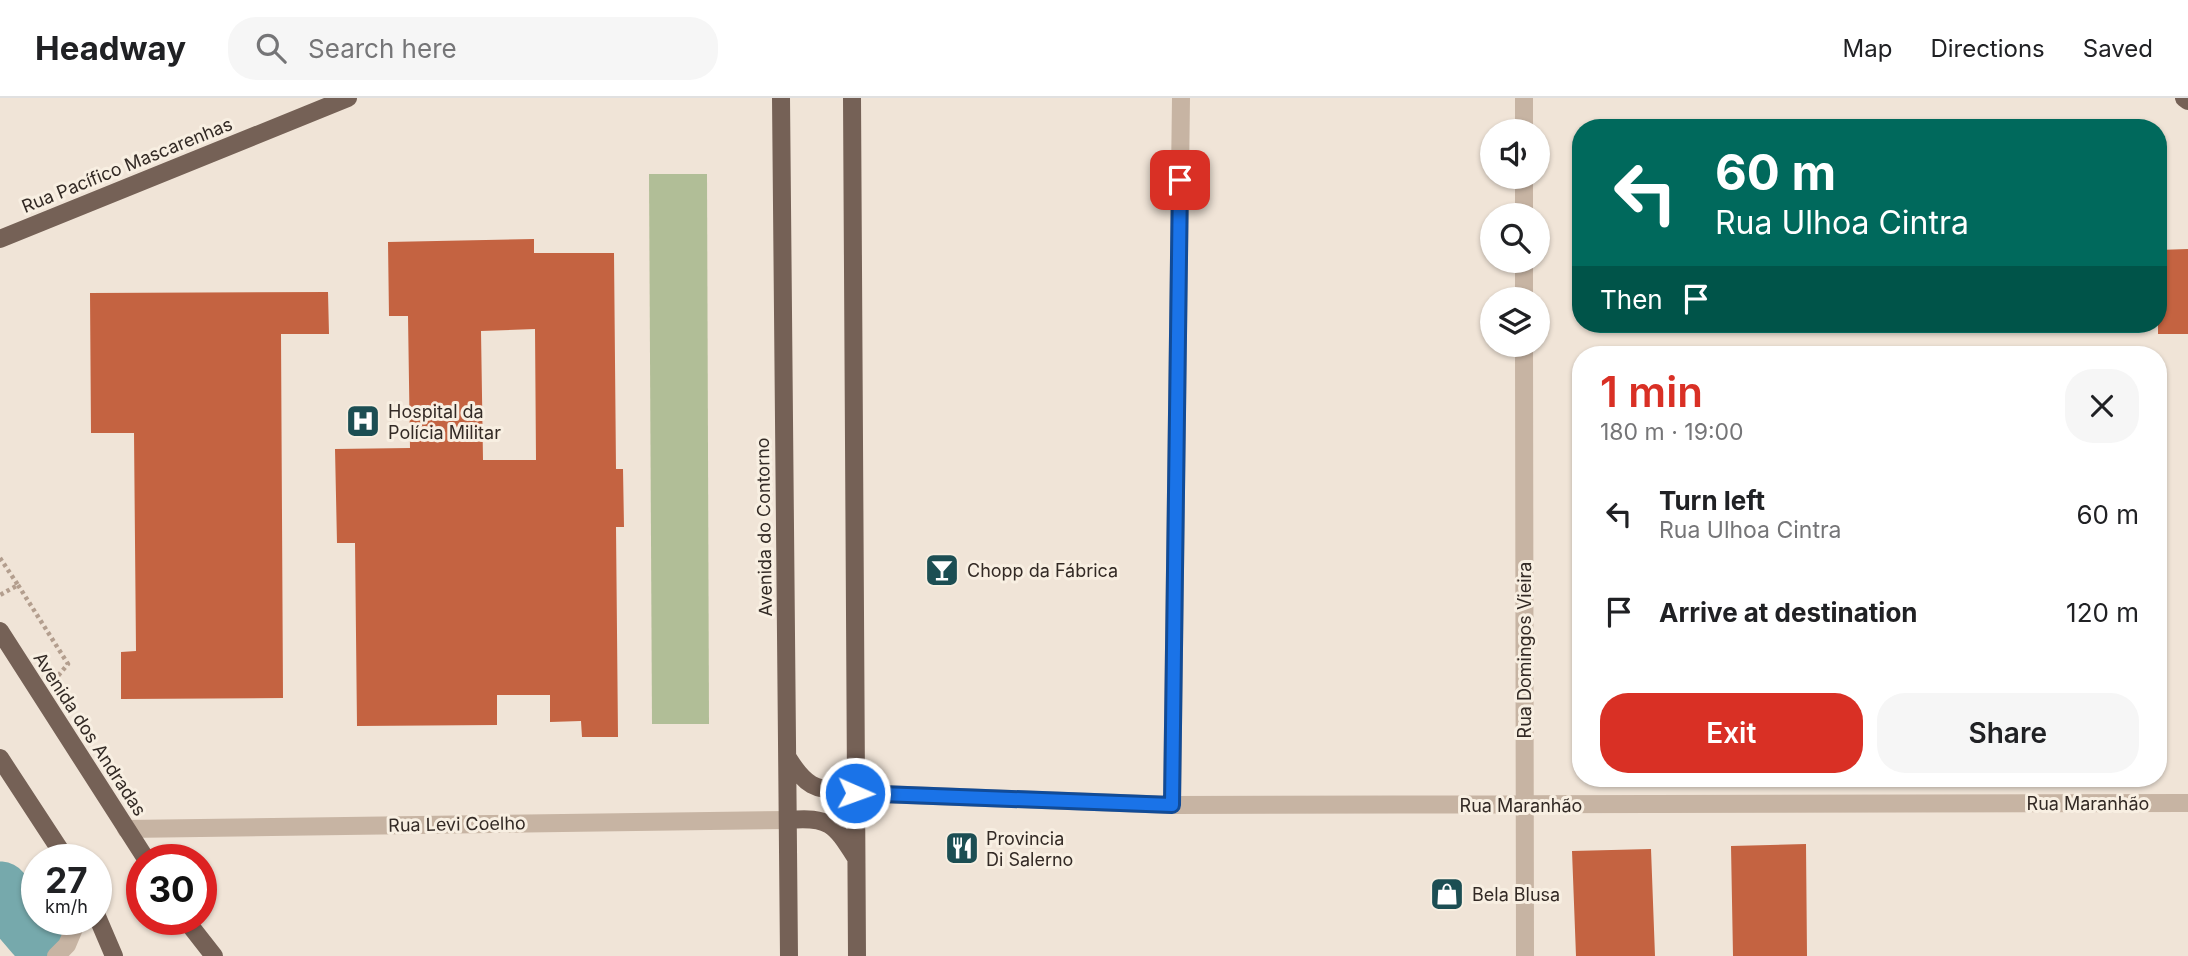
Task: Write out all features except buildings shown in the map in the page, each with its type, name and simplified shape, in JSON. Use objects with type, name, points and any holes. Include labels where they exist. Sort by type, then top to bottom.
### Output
[{"type":"main road","name":"Rua Pacífico Mascarenhas","points":[[0,239],[348,98]]},
{"type":"main road","name":"Avenida do Contorno","points":[[781,98],[789,956]]},
{"type":"main road","points":[[852,98],[858,956]]},
{"type":"main road","name":"Avenida dos Andradas","points":[[0,631],[136,844]]},
{"type":"main road","points":[[0,758],[56,844]]},
{"type":"main road","points":[[788,758],[801,779],[816,788],[855,793]]},
{"type":"main road","points":[[788,820],[810,818],[837,828],[856,858]]},
{"type":"main road","points":[[105,935],[114,956]]},
{"type":"main road","points":[[198,935],[214,956]]},
{"type":"street","points":[[1172,805],[1181,98]]},
{"type":"street","points":[[1524,98],[1524,119]]},
{"type":"street","name":"Rua Domingos Vieira","points":[[1524,357],[1525,956]]},
{"type":"street","name":"Rua Maranhão","points":[[855,793],[1172,805],[2188,803]]},
{"type":"street","name":"Rua Levi Coelho","points":[[126,828],[788,820]]},
{"type":"street","points":[[57,956],[67,945],[71,935]]},
{"type":"path","points":[[0,558],[68,664]]},
{"type":"path","points":[[0,595],[18,585]]},
{"type":"green space","points":[[649,174],[707,174],[709,724],[652,724]]},
{"type":"waterway","points":[[0,892],[21,916]]},
{"type":"place","name":"Hospital da Polícia Militar","points":[[363,421]]},
{"type":"place","name":"Chopp da Fábrica","points":[[942,570]]},
{"type":"place","name":"Provincia Di Salerno","points":[[962,848]]},
{"type":"place","name":"Bela Blusa","points":[[1447,894]]},
{"type":"route","points":[[855,793],[1172,805],[1180,180]]}]
